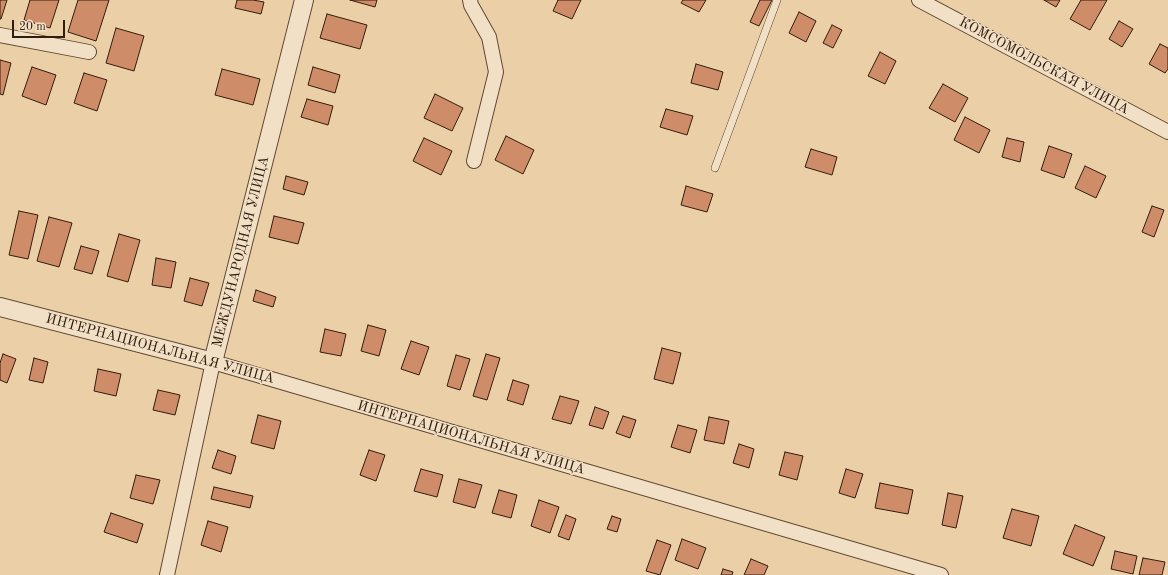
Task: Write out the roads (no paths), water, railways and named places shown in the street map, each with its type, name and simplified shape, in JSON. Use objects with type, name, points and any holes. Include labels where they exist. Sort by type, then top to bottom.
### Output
[{"type":"street","name":"МЕЖДУНАРОДНАЯ УЛИЦА","points":[[167,575],[213,362],[304,0]]},
{"type":"street","points":[[470,0],[471,5],[489,36],[496,72],[474,161]]},
{"type":"street","name":"КОМСОМОЛЬСКАЯ УЛИЦА","points":[[919,0],[1168,132]]},
{"type":"street","points":[[0,35],[89,52]]},
{"type":"street","name":"ИНТЕРНАЦИОНАЛЬНАЯ УЛИЦА","points":[[0,306],[213,362],[941,575]]},
{"type":"lane","points":[[715,168],[777,0]]}]
